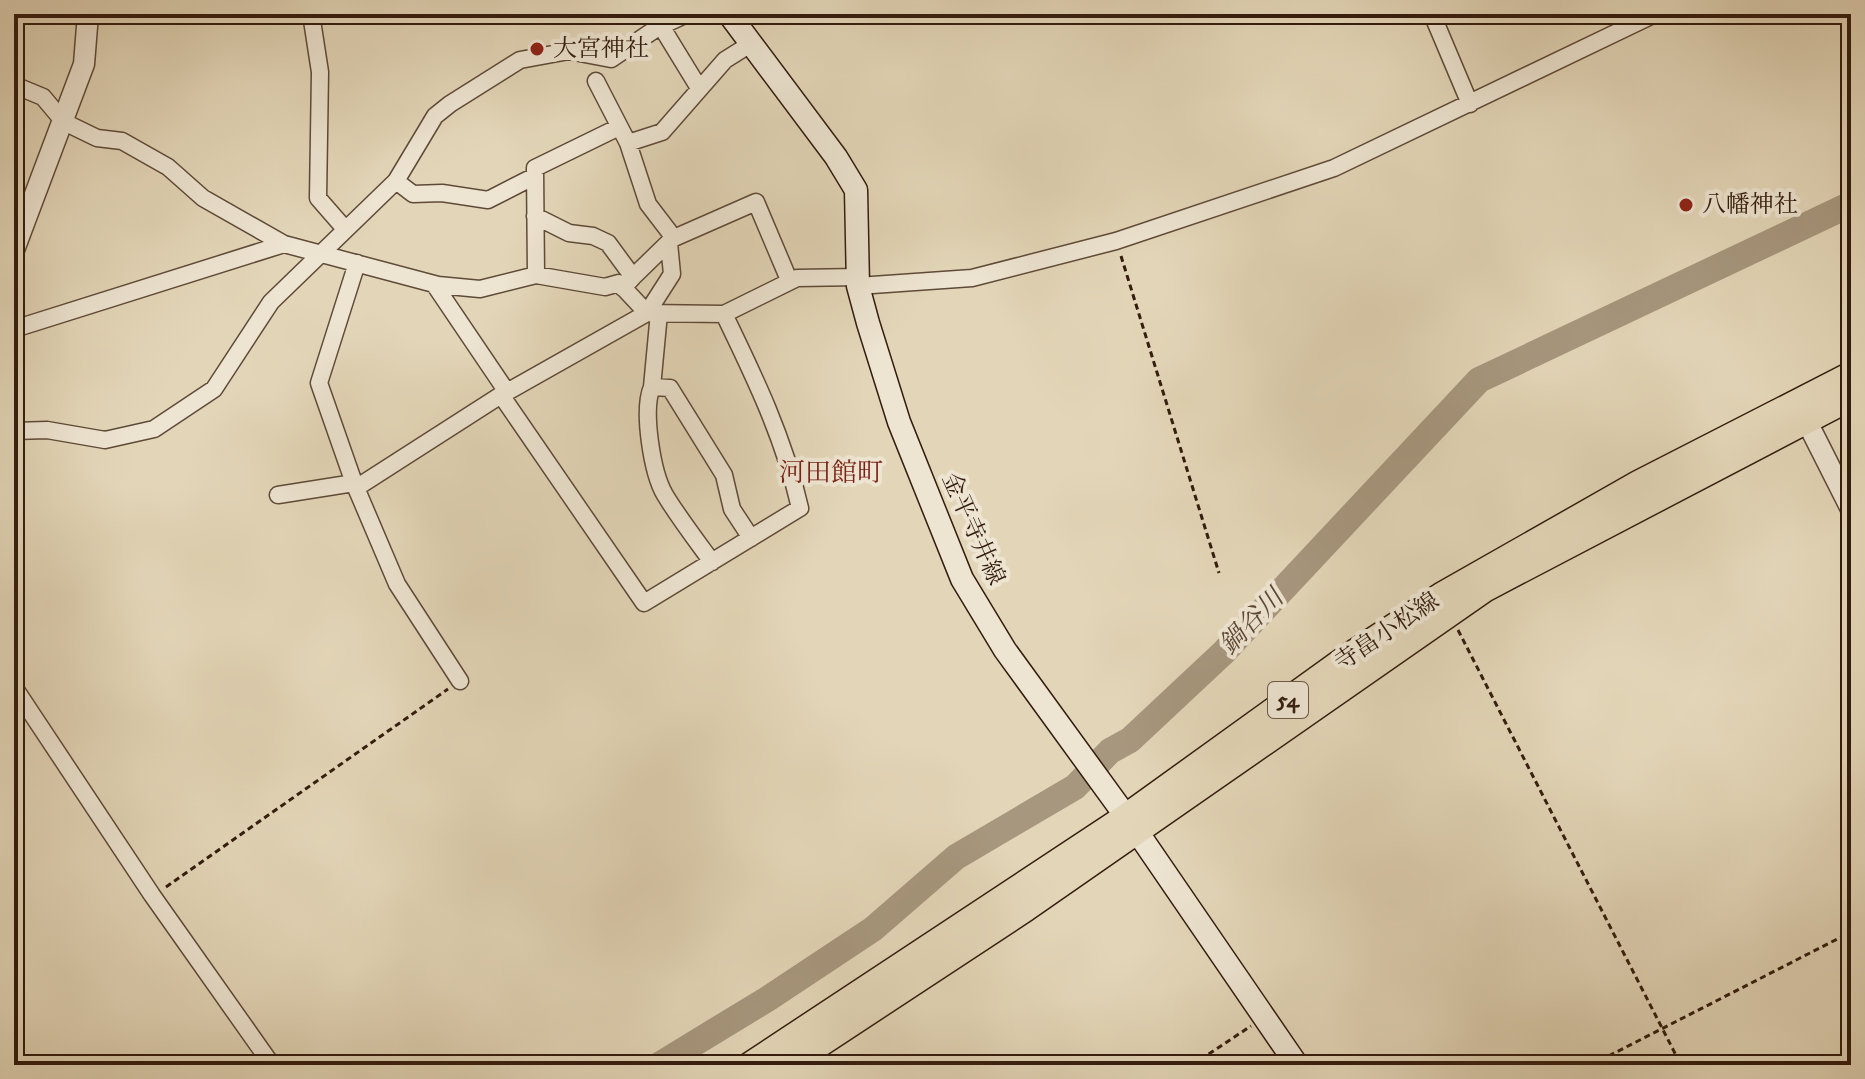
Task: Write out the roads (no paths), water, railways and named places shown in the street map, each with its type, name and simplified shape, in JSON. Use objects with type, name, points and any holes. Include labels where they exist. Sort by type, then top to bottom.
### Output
[{"type":"main road","name":"金平寺井線","points":[[729,14],[849,175],[856,190],[858,282],[899,422],[962,579],[1005,650],[1132,824],[1297,1065]]},
{"type":"main road","name":"寺畠小松線","points":[[789,1065],[1132,824],[1449,613],[1486,589],[1802,412],[1851,374]]},
{"type":"main road","name":"寺畠小松線","points":[[749,1065],[1132,824],[1351,654],[1475,574],[1638,483],[1802,412],[1851,398]]},
{"type":"street","points":[[14,250],[84,64],[88,14]]},
{"type":"street","points":[[311,14],[320,72],[318,198],[345,229]]},
{"type":"street","points":[[596,81],[611,59],[661,26],[687,14]]},
{"type":"street","points":[[1432,14],[1470,104]]},
{"type":"street","points":[[278,495],[355,485],[504,394],[653,313],[724,314],[789,280],[858,282],[972,278],[1116,241],[1334,168],[1655,14]]},
{"type":"street","points":[[661,26],[699,88]]},
{"type":"street","points":[[628,143],[662,132],[725,60],[752,43]]},
{"type":"street","points":[[14,431],[47,430],[105,440],[154,429],[214,389],[271,302],[396,181],[435,116],[520,60],[550,52],[611,59]]},
{"type":"street","points":[[586,54],[617,128],[628,143],[648,204],[671,240],[672,274],[653,313],[652,387],[647,398],[651,449],[663,493],[712,562]]},
{"type":"street","points":[[14,85],[43,97],[64,122],[97,138],[122,141],[168,167],[203,198],[284,244],[434,284],[480,289],[536,275],[605,287],[628,282],[671,240],[756,202],[789,280]]},
{"type":"street","points":[[536,275],[535,168],[617,128]]},
{"type":"street","points":[[396,181],[413,194],[442,193],[488,200],[535,176]]},
{"type":"street","points":[[535,216],[569,233],[593,236],[608,243],[628,282],[653,313]]},
{"type":"street","points":[[14,329],[284,244]]},
{"type":"street","points":[[357,263],[319,383],[355,485],[397,584],[460,681]]},
{"type":"street","points":[[434,284],[644,603],[800,508],[790,465],[771,411],[724,314]]},
{"type":"street","points":[[652,387],[670,388],[724,475],[732,509],[751,538]]},
{"type":"street","points":[[1802,412],[1851,509]]},
{"type":"street","points":[[14,687],[153,896],[272,1065]]},
{"type":"waterway","name":"鍋谷川","points":[[659,1065],[769,998],[873,929],[956,857],[1075,787],[1110,751],[1130,740],[1224,652],[1479,380],[1851,204]]},
{"type":"place","name":"大宮神社","points":[[537,49]]},
{"type":"place","name":"八幡神社","points":[[1686,205]]},
{"type":"district","name":"河田館町","points":[[831,473]]}]
